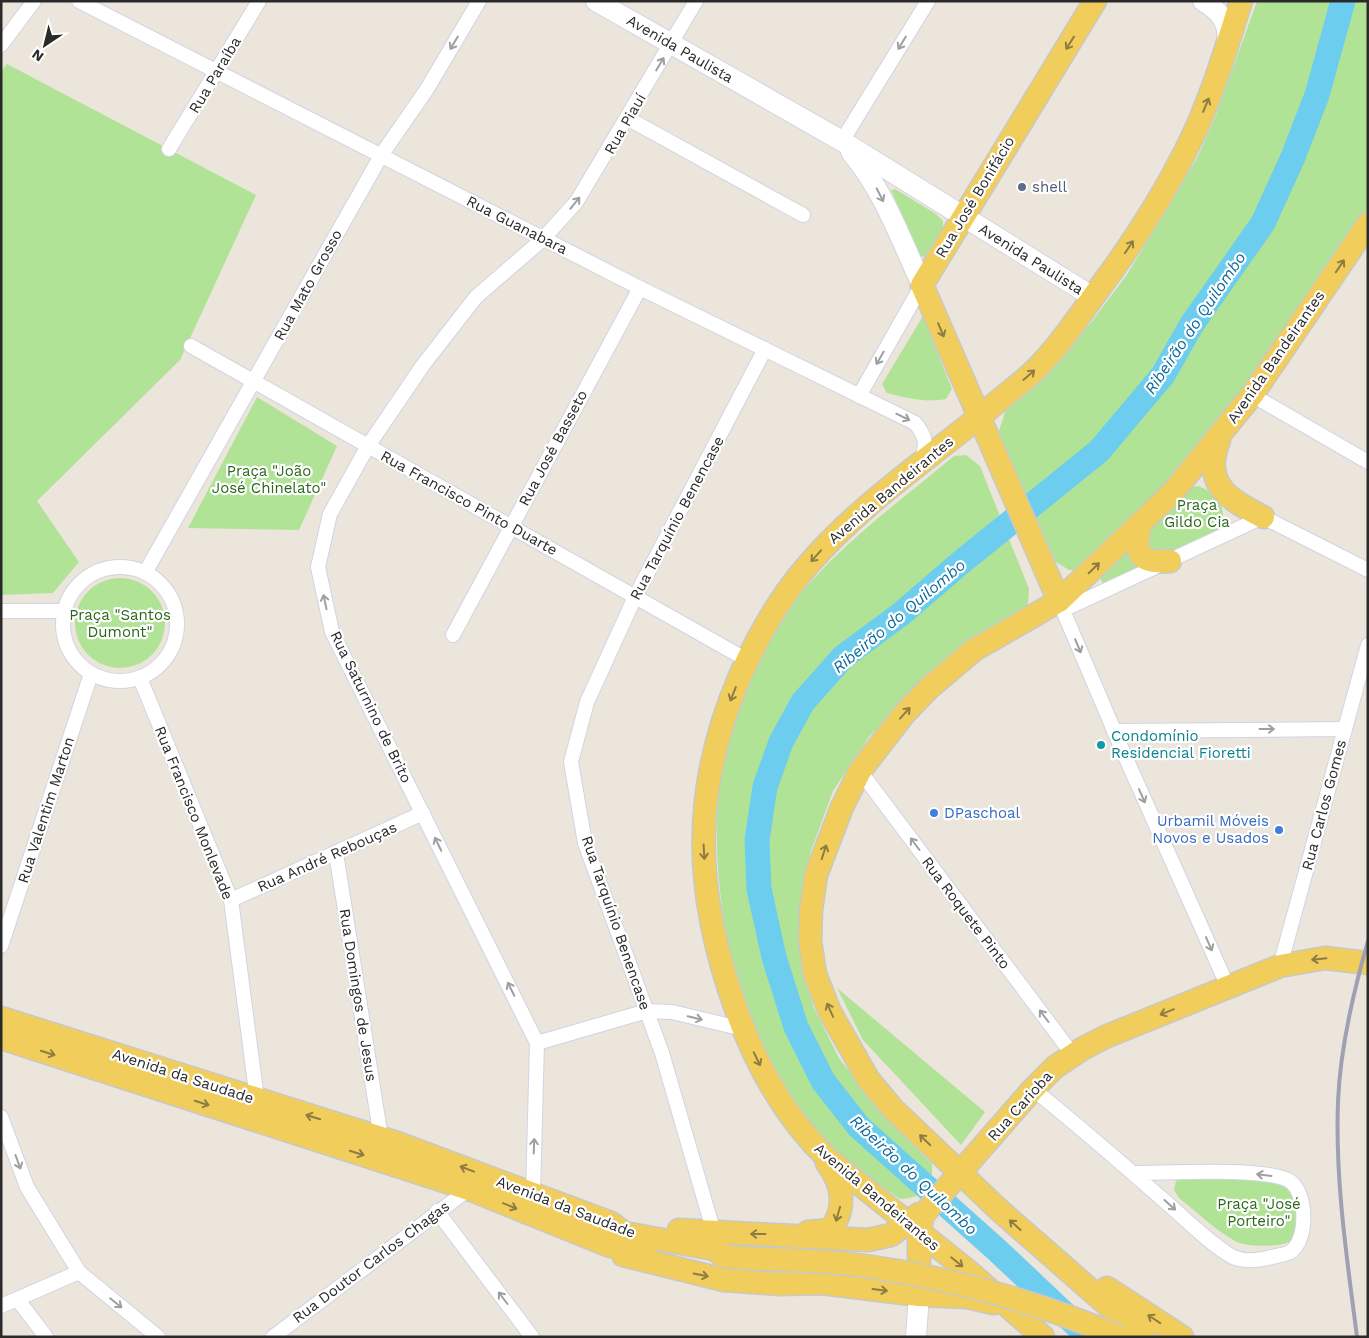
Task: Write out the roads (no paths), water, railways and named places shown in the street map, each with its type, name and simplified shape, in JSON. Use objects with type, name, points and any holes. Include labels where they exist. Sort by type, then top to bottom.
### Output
[{"type":"main road","name":"Avenida Paulista","points":[[596,1],[842,141],[1093,297]]},
{"type":"main road","name":"Rua José Bonifácio","points":[[922,285],[1095,1]]},
{"type":"main road","name":"Avenida Bandeirantes","points":[[1206,3],[1226,6],[1236,1]]},
{"type":"main road","name":"Avenida Bandeirantes","points":[[1043,1337],[1018,1313],[851,1179],[810,1141],[772,1088],[743,1029],[716,940],[707,890],[703,829],[708,775],[717,740],[747,660],[773,611],[807,565],[851,521],[1039,366],[1129,248],[1165,190],[1187,149],[1212,91],[1241,1]]},
{"type":"main road","name":"Avenida Bandeirantes","points":[[1206,3],[1226,23],[1228,36],[1226,50]]},
{"type":"main road","name":"Avenida Paulista","points":[[842,141],[871,178],[922,285]]},
{"type":"main road","name":"Avenida Bandeirantes","points":[[1144,1337],[1034,1242],[956,1178],[868,1079],[830,1012],[815,974],[810,941],[811,910],[816,875],[842,807],[860,771],[904,714],[974,650],[1061,606],[1173,492],[1220,437],[1252,395],[1368,224]]},
{"type":"main road","points":[[922,285],[1061,606]]},
{"type":"main road","points":[[963,382],[981,395],[1005,395]]},
{"type":"main road","points":[[1220,437],[1213,461],[1215,476],[1219,486],[1237,503],[1263,517]]},
{"type":"main road","points":[[1141,523],[1137,544],[1141,555],[1151,562],[1170,561]]},
{"type":"main road","name":"Rua Carioba","points":[[785,1234],[831,1239],[878,1239],[914,1228],[929,1206],[956,1178],[1033,1089],[1055,1067],[1073,1055],[1105,1037],[1280,966],[1325,958],[1368,963]]},
{"type":"main road","name":"Avenida da Saudade","points":[[1,1018],[381,1138],[611,1223],[624,1233],[714,1249],[723,1256],[711,1261],[623,1245],[610,1246],[469,1189],[1,1038]]},
{"type":"main road","points":[[611,1223],[714,1233],[785,1234],[830,1230],[840,1214],[842,1198],[836,1176],[810,1141]]},
{"type":"main road","points":[[914,1228],[919,1296],[916,1337]]},
{"type":"main road","points":[[610,1246],[622,1255],[724,1280],[780,1284],[822,1283],[850,1279],[860,1267],[857,1256],[850,1249],[831,1239]]},
{"type":"main road","points":[[1034,1242],[1182,1337]]},
{"type":"main road","points":[[723,1256],[840,1263],[943,1280],[1051,1310],[1120,1337]]},
{"type":"main road","points":[[822,1283],[919,1296],[982,1299],[1018,1313]]},
{"type":"street","points":[[1,45],[34,1]]},
{"type":"street","name":"Rua Guanabara","points":[[79,1],[382,154],[542,239],[915,423],[926,440],[923,455],[918,465]]},
{"type":"street","name":"Rua Paraíba","points":[[170,150],[259,1]]},
{"type":"street","name":"Rua Mato Grosso","points":[[145,573],[382,154],[427,89],[479,1]]},
{"type":"street","name":"Rua Piauí","points":[[542,239],[577,201],[696,1]]},
{"type":"street","points":[[842,141],[928,1]]},
{"type":"street","points":[[627,118],[803,215]]},
{"type":"street","name":"Rua Saturnino de Brito","points":[[533,1194],[537,1043],[332,632],[318,567],[330,514],[368,446],[423,365],[476,297],[542,239]]},
{"type":"street","name":"Rua José Bonifácio","points":[[859,396],[922,285]]},
{"type":"street","name":"Rua José Basseto","points":[[453,635],[510,526],[640,288]]},
{"type":"street","name":"Rua Francisco Pinto Duarte","points":[[191,346],[747,660]]},
{"type":"street","name":"Rua Tarquínio Benencase","points":[[714,1233],[662,1053],[585,843],[571,762],[587,702],[635,597],[765,349]]},
{"type":"street","points":[[1252,395],[1368,462]]},
{"type":"street","points":[[1228,987],[1061,606],[1170,561],[1263,517],[1368,570]]},
{"type":"street","points":[[112,567],[129,568],[145,573],[161,584],[172,599],[177,618],[177,627],[176,637],[169,654],[157,669],[140,678],[115,682],[92,674],[80,665],[67,647],[62,625],[64,610],[70,595],[81,581],[95,572],[112,567]]},
{"type":"street","points":[[1,611],[64,610]]},
{"type":"street","name":"Rua Carlos Gomes","points":[[1280,966],[1368,645]]},
{"type":"street","name":"Rua Valentim Marton","points":[[1,946],[92,674]]},
{"type":"street","name":"Rua Francisco Monlevade","points":[[140,678],[231,900],[257,1099]]},
{"type":"street","points":[[1114,730],[1345,728]]},
{"type":"street","name":"Rua Roquete Pinto","points":[[860,771],[1073,1055]]},
{"type":"street","name":"Rua André Rebouças","points":[[231,900],[423,813]]},
{"type":"street","name":"Rua Domingos de Jesus","points":[[336,853],[381,1138]]},
{"type":"street","points":[[537,1043],[647,1012],[672,1012],[743,1029]]},
{"type":"street","points":[[1033,1089],[1099,1142],[1133,1173],[1232,1256],[1248,1261],[1290,1253],[1297,1245],[1302,1232],[1302,1199],[1298,1189],[1288,1180],[1247,1173],[1133,1173]]},
{"type":"street","points":[[1,1117],[27,1187],[79,1272],[158,1337]]},
{"type":"street","name":"Rua Doutor Carlos Chagas","points":[[273,1337],[437,1211],[469,1189]]},
{"type":"street","points":[[437,1211],[532,1337]]},
{"type":"street","points":[[1,1306],[79,1272]]},
{"type":"street","points":[[18,1300],[46,1337]]},
{"type":"waterway","name":"Ribeirão do Quilombo","points":[[1089,1337],[998,1251],[859,1127],[823,1081],[796,1027],[774,957],[759,889],[757,840],[765,787],[781,742],[803,702],[843,657],[901,614],[959,564],[1099,451],[1163,375],[1192,324],[1263,223],[1293,157],[1317,95],[1343,1]]},
{"type":"railway","points":[[1357,1337],[1340,1190],[1338,1102],[1341,1061],[1348,1021],[1368,941]]},
{"type":"place","name":"shell","points":[[1022,187]]},
{"type":"place","name":"Condomínio Residencial Fioretti","points":[[1101,745]]},
{"type":"place","name":"DPaschoal","points":[[934,813]]},
{"type":"place","name":"Urbamil Móveis Novos e Usados","points":[[1279,830]]},
{"type":"park label","name":"Praça \"João José Chinelato\"","points":[[269,480]]},
{"type":"park label","name":"Praça Gildo Cia","points":[[1197,514]]},
{"type":"park label","name":"Praça \"Santos Dumont\"","points":[[120,624]]},
{"type":"park label","name":"Praça \"José Porteiro\"","points":[[1259,1212]]}]
